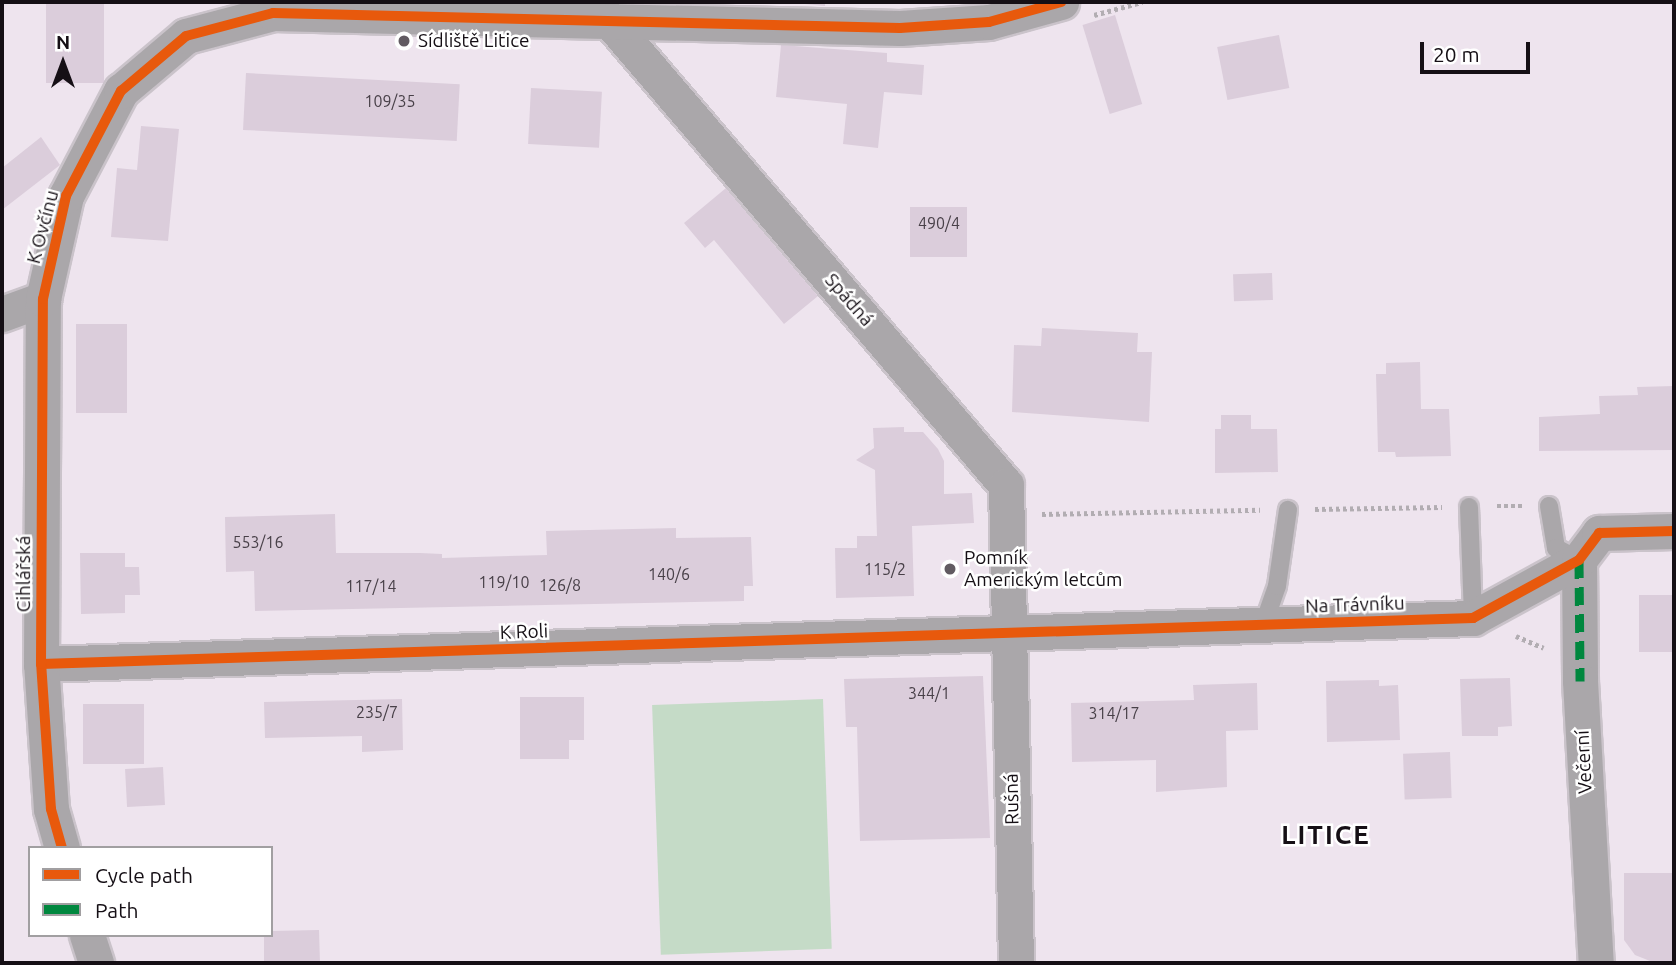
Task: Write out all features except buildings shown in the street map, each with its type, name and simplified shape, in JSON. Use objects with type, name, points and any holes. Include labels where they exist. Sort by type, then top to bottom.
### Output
[{"type":"street","name":"K Ovčínu","points":[[43,299],[66,196],[121,91],[186,36],[273,8],[601,11],[900,28],[989,22],[1075,9]]},
{"type":"street","name":"Spádná","points":[[601,11],[1006,485],[1009,634]]},
{"type":"street","points":[[2,314],[43,299]]},
{"type":"street","name":"Cihlářská","points":[[43,299],[41,664],[51,809],[61,846]]},
{"type":"street","name":"Na Trávníku","points":[[1009,634],[1474,618],[1579,560],[1599,533],[1674,531]]},
{"type":"street","name":"Večerní","points":[[1579,560],[1580,663],[1596,963]]},
{"type":"street","name":"K Roli","points":[[41,664],[1009,634]]},
{"type":"street","name":"Rušná","points":[[1009,634],[1016,963]]},
{"type":"street","points":[[89,937],[96,963]]},
{"type":"lane","points":[[1549,506],[1556,548],[1579,560]]},
{"type":"lane","points":[[1469,507],[1474,618]]},
{"type":"lane","points":[[1263,626],[1277,586],[1288,510]]},
{"type":"path","points":[[1075,9],[1142,2]]},
{"type":"path","points":[[1007,514],[1549,506]]},
{"type":"path","points":[[1474,618],[1580,663]]},
{"type":"green space","points":[[823,699],[832,949],[661,955],[652,705]]},
{"type":"marked path","points":[[1579,560],[1580,681]]},
{"type":"cycle path","points":[[61,846],[51,809],[41,664],[43,299],[66,196],[121,91],[186,36],[273,13],[900,28],[989,22],[1061,2]]},
{"type":"cycle path","points":[[41,664],[1473,618],[1579,560],[1599,533],[1674,531]]},
{"type":"place","name":"Sídliště Litice","points":[[404,41]]},
{"type":"place","name":"Pomník Americkým letcům","points":[[950,569]]},
{"type":"district","name":"LITICE","points":[[1326,835]]}]
